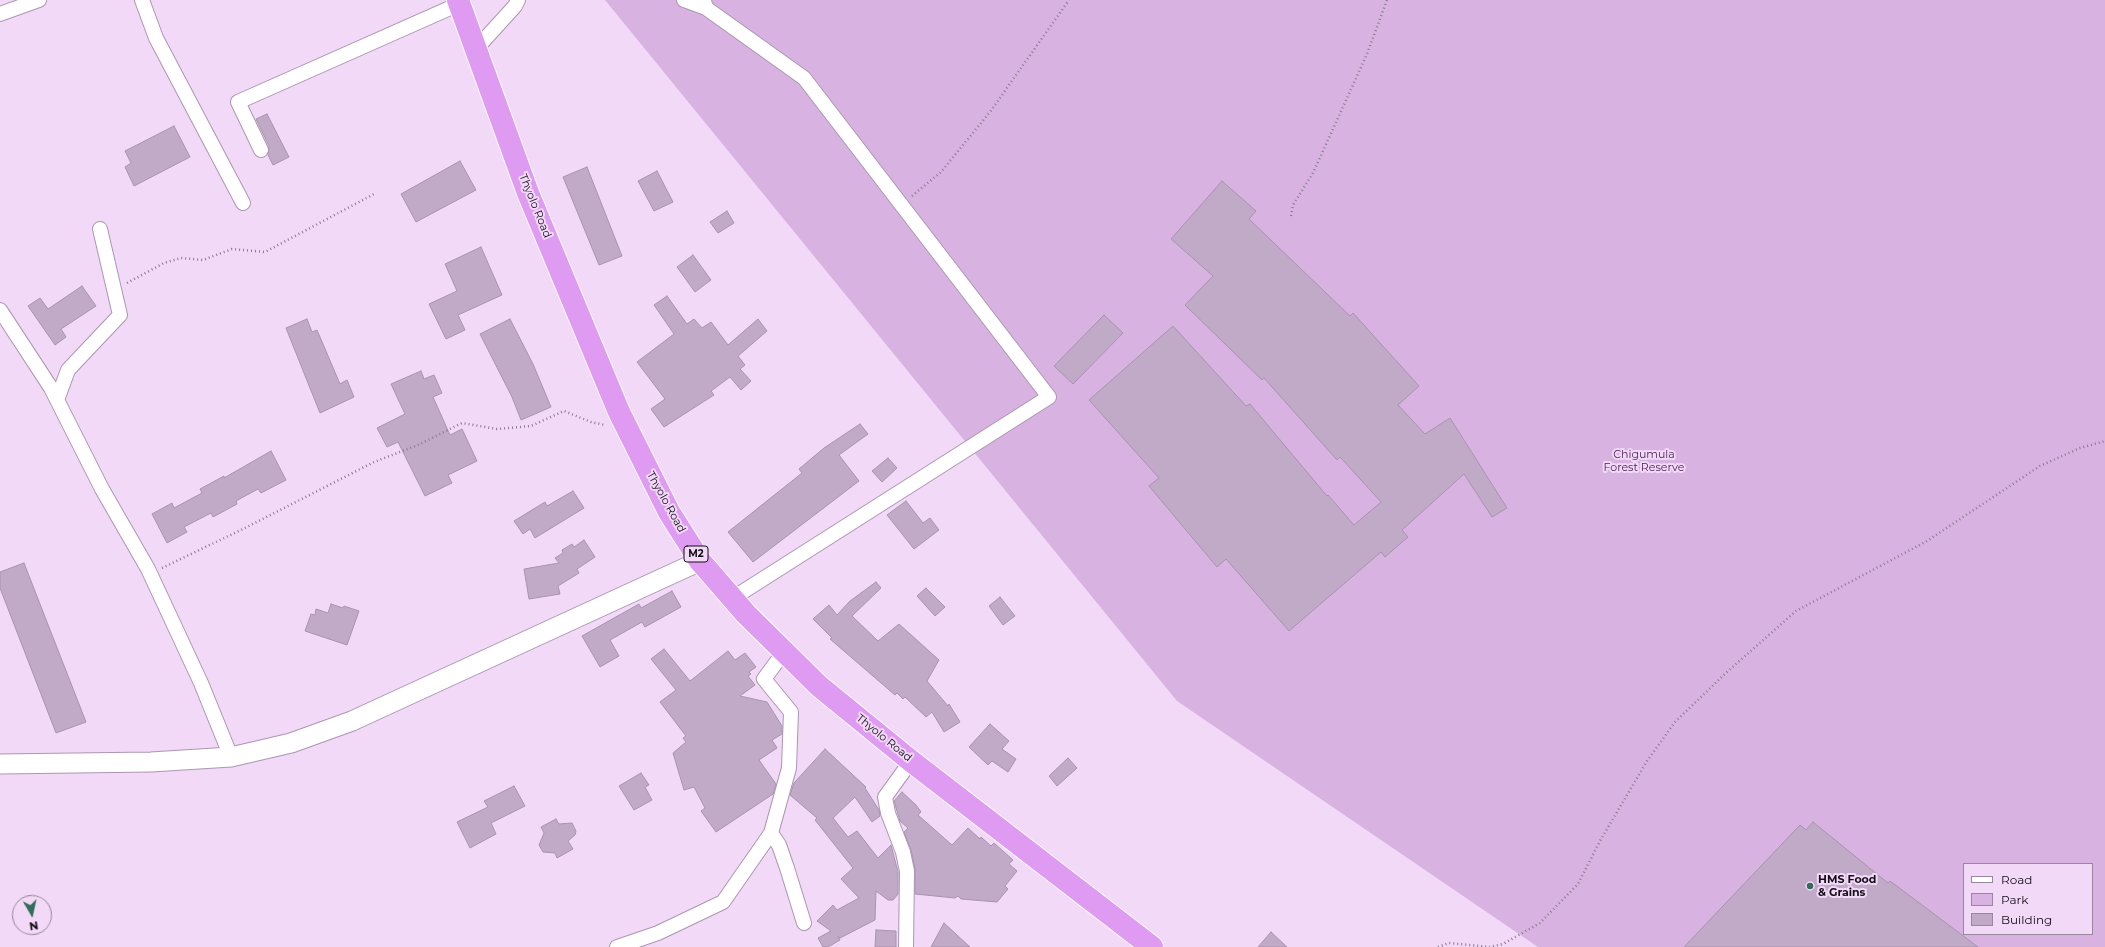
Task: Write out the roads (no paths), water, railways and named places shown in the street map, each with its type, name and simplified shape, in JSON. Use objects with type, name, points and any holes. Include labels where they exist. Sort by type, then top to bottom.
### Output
[{"type":"highway","name":"Thyolo Road","points":[[459,2],[528,193],[627,429],[669,512],[700,561],[733,598],[818,686],[1152,947]]},
{"type":"street","points":[[0,14],[39,0]]},
{"type":"street","points":[[142,0],[156,38],[243,204]]},
{"type":"street","points":[[476,50],[515,6],[518,0]]},
{"type":"street","points":[[684,0],[705,4],[804,78],[1049,397],[733,598]]},
{"type":"street","points":[[260,150],[238,102],[459,2]]},
{"type":"street","points":[[57,400],[68,370],[120,315],[100,229]]},
{"type":"street","points":[[0,310],[27,350],[57,400],[96,477],[151,574],[201,683],[231,757]]},
{"type":"street","points":[[0,764],[150,762],[231,757],[292,743],[352,721],[700,561]]},
{"type":"street","points":[[617,947],[658,933],[723,902],[771,833],[789,768],[791,712],[764,679],[784,652]]},
{"type":"street","points":[[906,947],[907,871],[903,852],[888,813],[885,797],[911,760]]},
{"type":"street","points":[[771,833],[779,845],[788,868],[796,903],[804,923]]},
{"type":"place","name":"HMS Food & Grains","points":[[1810,886]]},
{"type":"park label","name":"Chigumula Forest Reserve","points":[[1644,461]]}]
